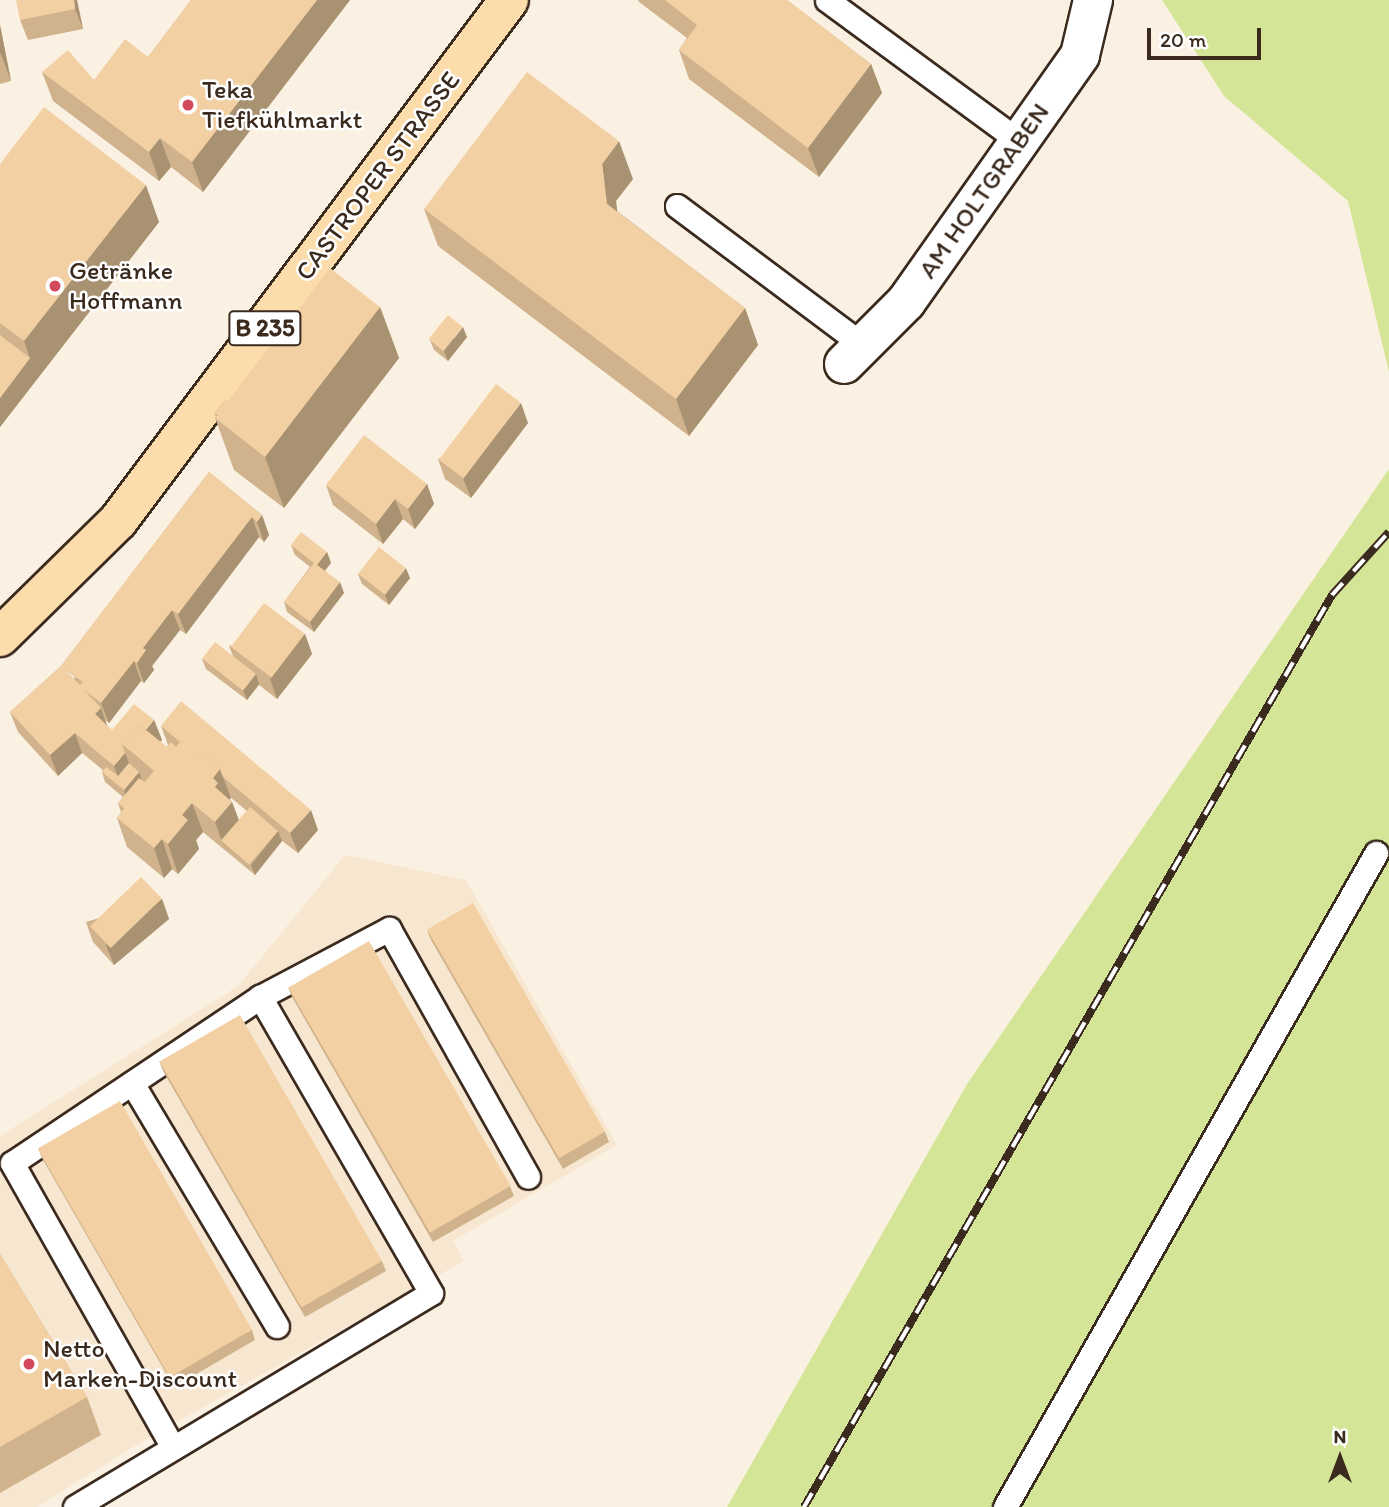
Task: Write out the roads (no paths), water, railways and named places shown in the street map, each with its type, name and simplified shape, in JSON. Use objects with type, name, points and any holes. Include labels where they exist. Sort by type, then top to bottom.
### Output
[{"type":"main road","name":"CASTROPER STRASSE","points":[[0,637],[118,521],[509,0]]},
{"type":"street","name":"AM HOLTGRABEN","points":[[853,354],[906,302],[1080,55],[1093,0]]},
{"type":"lane","points":[[827,0],[1019,141]]},
{"type":"lane","points":[[677,206],[853,354]]},
{"type":"lane","points":[[1005,1507],[1376,853]]},
{"type":"lane","points":[[173,1448],[12,1163],[260,997],[389,929],[528,1177]]},
{"type":"lane","points":[[75,1507],[431,1293],[260,997]]},
{"type":"lane","points":[[132,1083],[277,1326]]},
{"type":"railway","points":[[804,1507],[1332,595],[1389,532]]},
{"type":"place","name":"Teka Tiefkühlmarkt","points":[[188,105]]},
{"type":"place","name":"Getränke Hoffmann","points":[[55,286]]},
{"type":"place","name":"Netto Marken-Discount","points":[[29,1364]]}]
